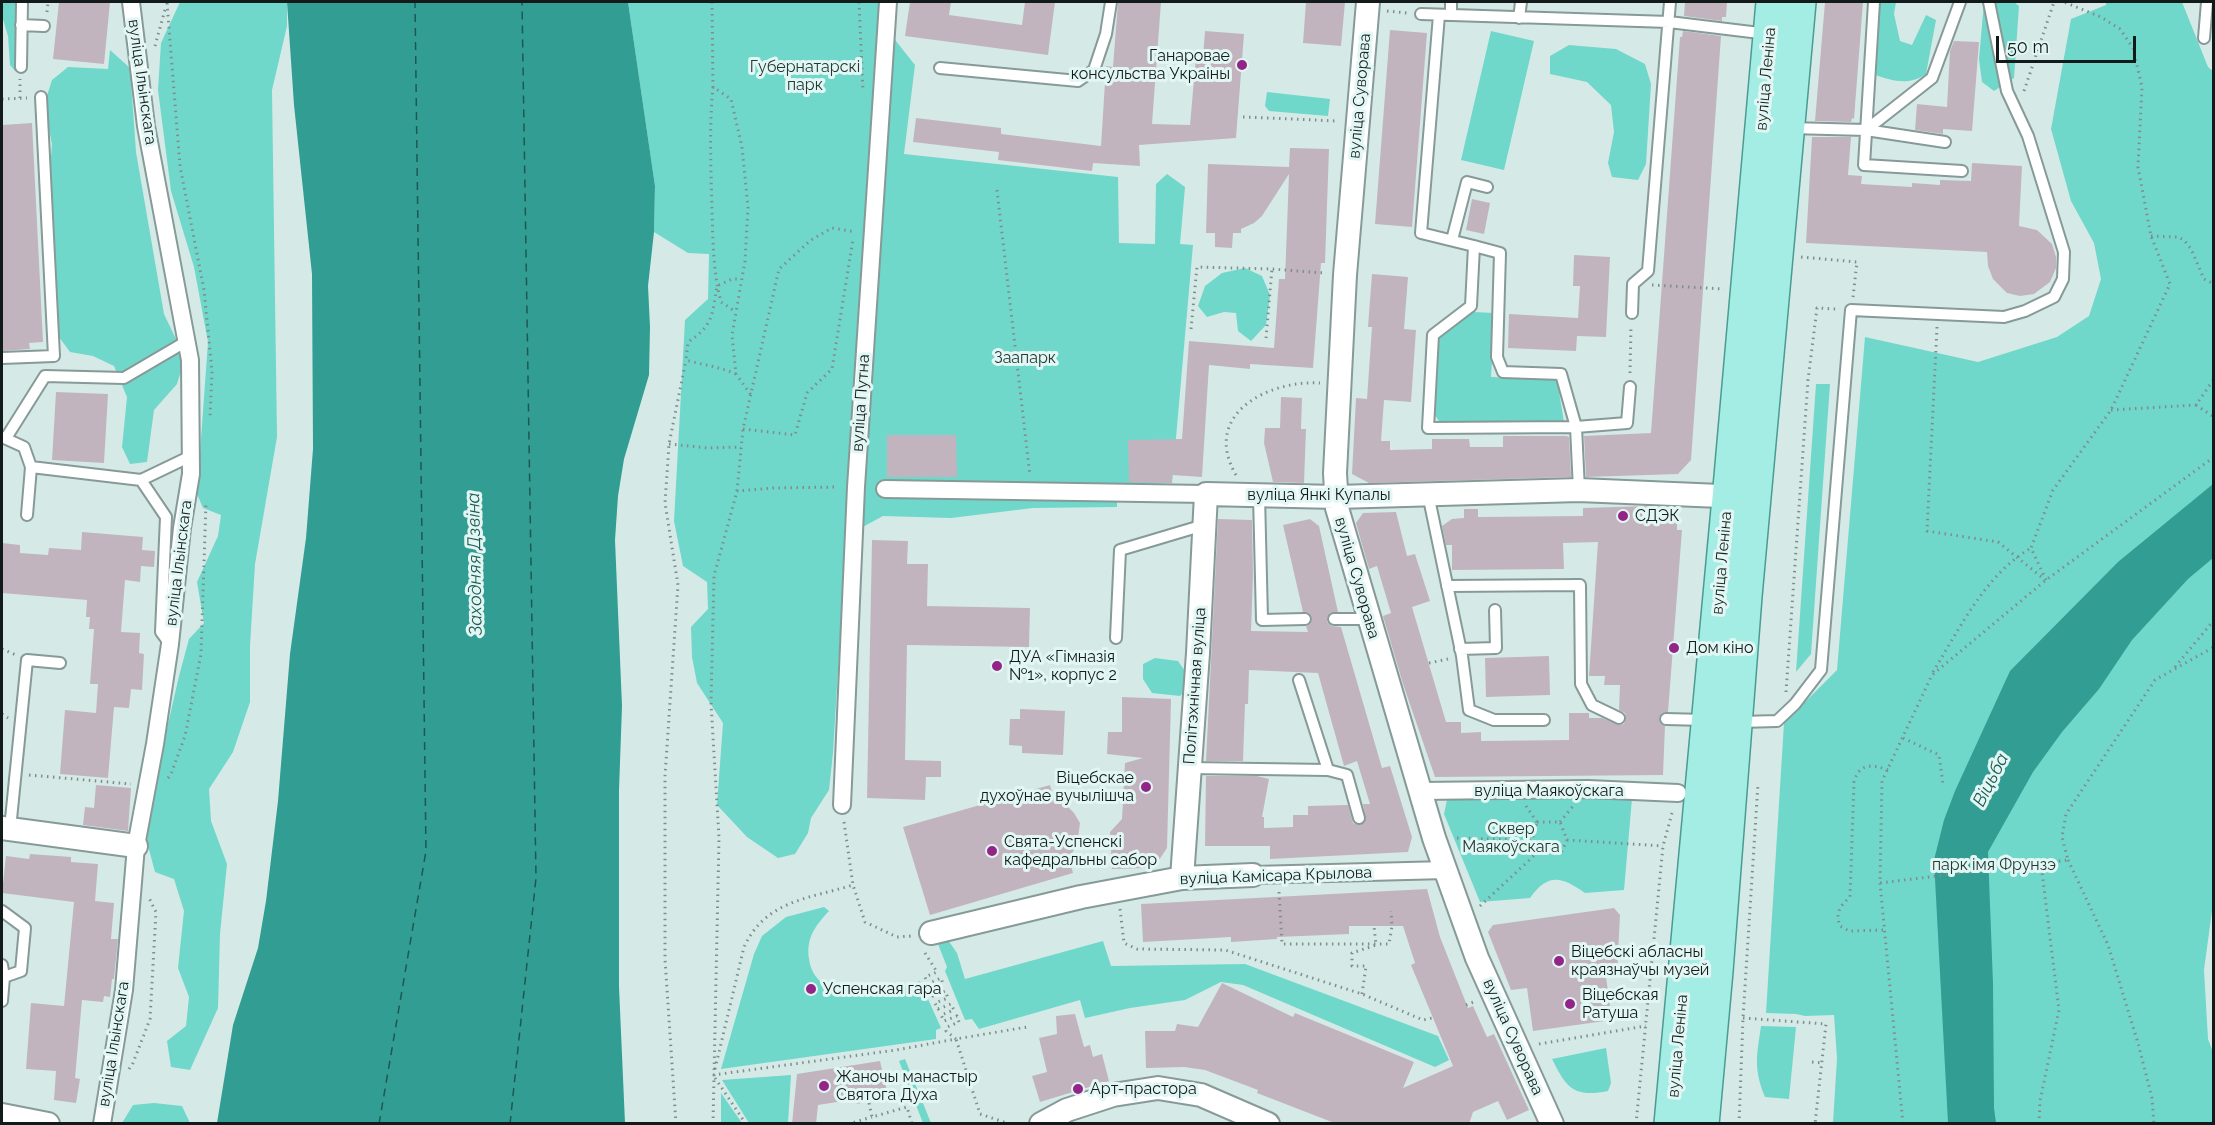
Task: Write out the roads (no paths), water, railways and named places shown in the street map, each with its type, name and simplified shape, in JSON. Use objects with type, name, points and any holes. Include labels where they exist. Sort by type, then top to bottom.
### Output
[{"type":"main road","name":"вуліца Леніна","points":[[1702,1124],[1707,899],[1741,496],[1773,2]]},
{"type":"main road","name":"вуліца Леніна","points":[[1741,496],[1787,128],[1799,2]]},
{"type":"main road","name":"вуліца Леніна","points":[[1671,1124],[1707,899]]},
{"type":"street","name":"вуліца Ільінскага","points":[[102,1124],[124,990],[136,846],[170,644],[182,528],[191,474],[190,360],[146,126],[131,2]]},
{"type":"street","name":"вуліца Путна","points":[[842,805],[856,487],[888,2]]},
{"type":"street","name":"вуліца Суворава","points":[[1375,6],[1345,275],[1335,473],[1337,508],[1434,838],[1477,958],[1552,1124]]},
{"type":"street","name":"вуліца Янкі Купалы","points":[[885,489],[1336,497],[1579,490],[1741,496]]},
{"type":"street","name":"Політэхнічная вуліца","points":[[1182,878],[1206,494]]},
{"type":"street","name":"вуліца Маякоўскага","points":[[1421,791],[1588,789],[1678,793]]},
{"type":"street","points":[[6,829],[136,846]]},
{"type":"street","name":"вуліца Камісара Крылова","points":[[931,933],[1118,890],[1182,878],[1446,870]]},
{"type":"street","points":[[1041,1124],[1067,1110],[1113,1095],[1158,1088],[1201,1095],[1268,1124]]},
{"type":"street","points":[[2,1115],[48,1124]]},
{"type":"lane","points":[[21,67],[22,2]]},
{"type":"lane","points":[[940,68],[1078,81],[1094,70],[1106,34],[1111,2]]},
{"type":"lane","points":[[1451,2],[1445,15],[1421,233],[1500,253],[1497,357],[1503,372],[1561,374],[1576,427],[1579,490]]},
{"type":"lane","points":[[1520,18],[1521,2]]},
{"type":"lane","points":[[1632,313],[1633,284],[1648,271],[1670,2]]},
{"type":"lane","points":[[1874,2],[1864,165],[1962,171]]},
{"type":"lane","points":[[1866,130],[1932,78],[1960,2]]},
{"type":"lane","points":[[1666,719],[1777,721],[1821,670],[1851,310],[2004,317],[2025,311],[2054,297],[2063,279],[2064,252],[2028,136],[2007,92],[1989,2]]},
{"type":"lane","points":[[2204,38],[2207,2]]},
{"type":"lane","points":[[1421,14],[1668,22],[1770,35]]},
{"type":"lane","points":[[21,25],[44,26]]},
{"type":"lane","points":[[2,358],[54,356],[41,97]]},
{"type":"lane","points":[[1787,128],[1866,130],[1945,142]]},
{"type":"lane","points":[[1452,240],[1467,182],[1487,187]]},
{"type":"lane","points":[[1474,246],[1471,306],[1433,335],[1428,428],[1576,427],[1627,423],[1630,387]]},
{"type":"lane","points":[[27,515],[31,467],[24,447],[4,437],[45,376],[124,378],[187,342]]},
{"type":"lane","points":[[31,467],[141,480],[191,456]]},
{"type":"lane","points":[[141,480],[166,517],[161,632],[170,644]]},
{"type":"lane","points":[[1428,494],[1461,652],[1470,710],[1494,720],[1544,720]]},
{"type":"lane","points":[[1259,495],[1262,620],[1305,620]]},
{"type":"lane","points":[[1116,638],[1120,550],[1204,525]]},
{"type":"lane","points":[[1447,586],[1580,585],[1581,684],[1592,705],[1619,718]]},
{"type":"lane","points":[[1461,652],[1496,648],[1495,609]]},
{"type":"lane","points":[[1334,619],[1369,619]]},
{"type":"lane","points":[[6,829],[16,774],[27,660],[60,663]]},
{"type":"lane","points":[[1299,680],[1328,770]]},
{"type":"lane","points":[[1190,768],[1328,770],[1347,775],[1359,818]]},
{"type":"lane","points":[[2,911],[25,928],[21,971],[4,977]]},
{"type":"lane","points":[[2,965],[4,977],[2,1001]]},
{"type":"water","name":"Заходняя Дзвіна","points":[[287,2],[628,2],[655,186],[654,232],[648,286],[649,375],[624,459],[618,496],[615,540],[622,706],[619,790],[619,987],[625,1123],[217,1123],[233,1025],[258,948],[266,901],[278,801],[290,654],[306,538],[313,449],[312,274],[294,105]]},
{"type":"water","name":"Віцьба","points":[[2213,484],[2213,558],[2188,579],[2132,640],[2099,689],[2062,732],[2033,772],[1988,852],[1996,1123],[1948,1123],[1934,860],[1944,820],[1955,791],[2010,671],[2118,562]]},
{"type":"place","name":"Ганаровае консульства Украіны","points":[[1242,65]]},
{"type":"place","name":"СДЭК","points":[[1623,516]]},
{"type":"place","name":"Дом кіно","points":[[1674,648]]},
{"type":"place","name":"ДУА «Гімназія №1», корпус 2","points":[[997,666]]},
{"type":"place","name":"Віцебскае духоўнае вучылішча","points":[[1146,787]]},
{"type":"place","name":"Свята-Успенскі кафедральны сабор","points":[[992,851]]},
{"type":"place","name":"Віцебскі абласны краязнаўчы музей","points":[[1559,961]]},
{"type":"place","name":"Успенская гара","points":[[811,989]]},
{"type":"place","name":"Віцебская Ратуша","points":[[1570,1004]]},
{"type":"place","name":"Жаночы манастыр Святога Духа","points":[[824,1086]]},
{"type":"place","name":"Арт-прастора","points":[[1078,1089]]},
{"type":"park label","name":"Губернатарскі парк","points":[[805,76]]},
{"type":"park label","name":"Заапарк","points":[[1025,358]]},
{"type":"park label","name":"Сквер Маякоўскага","points":[[1511,838]]},
{"type":"park label","name":"парк імя Фрунзэ","points":[[1994,865]]}]
